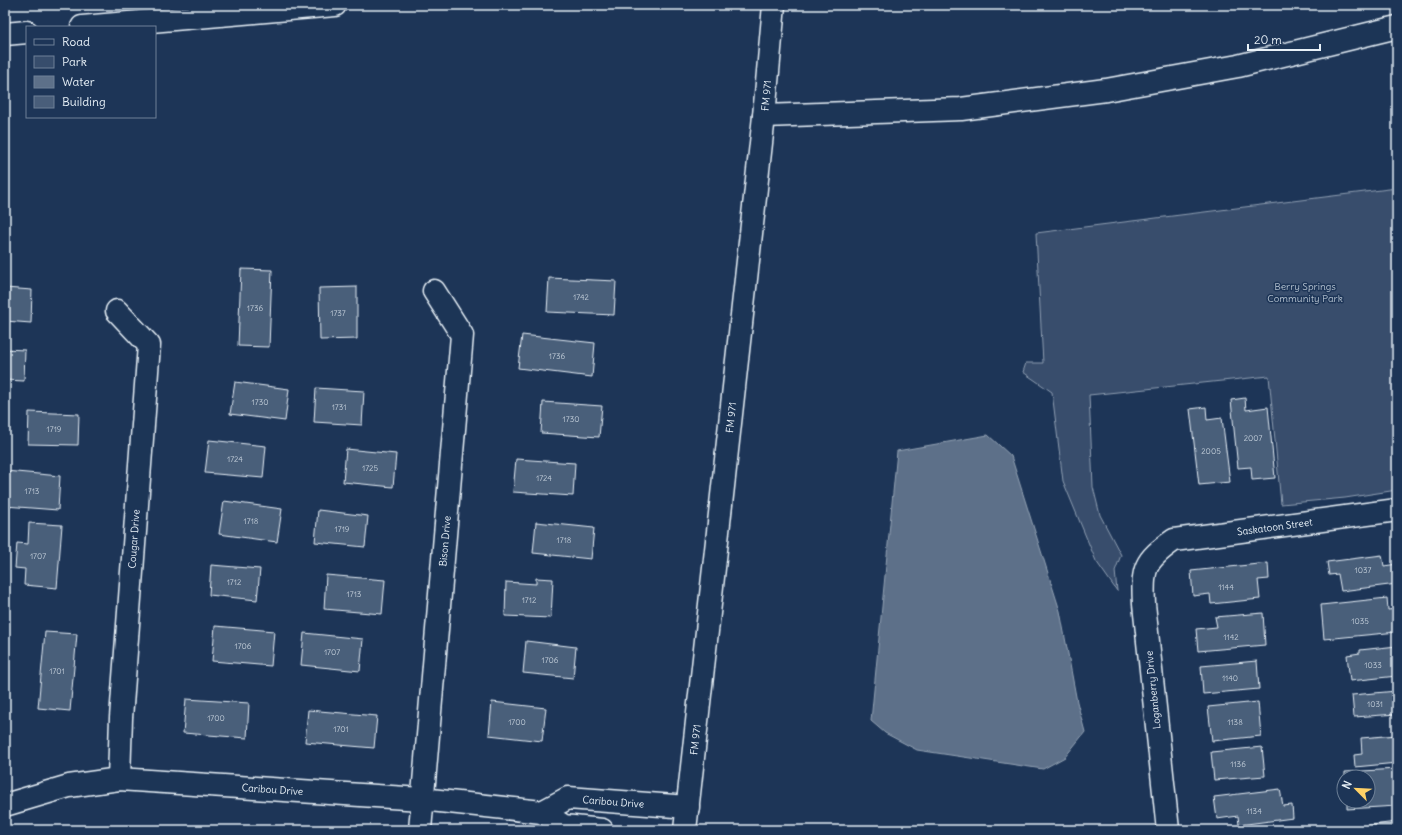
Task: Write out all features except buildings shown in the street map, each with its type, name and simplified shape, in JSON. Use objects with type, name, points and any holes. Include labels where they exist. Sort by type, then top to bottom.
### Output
[{"type":"main road","points":[[94,26],[335,5]]},
{"type":"main road","name":"FM 971","points":[[685,830],[764,116],[774,5]]},
{"type":"main road","points":[[764,116],[961,109],[1106,90],[1238,66],[1397,27]]},
{"type":"main road","points":[[5,34],[26,32]]},
{"type":"main road","name":"Bison Drive","points":[[420,830],[421,799],[462,335],[434,291]]},
{"type":"main road","name":"Cougar Drive","points":[[117,311],[149,345],[121,718],[118,779]]},
{"type":"main road","name":"Saskatoon Street","points":[[1155,553],[1174,540],[1397,510]]},
{"type":"main road","name":"Loganberry Drive","points":[[1155,553],[1148,563],[1143,579],[1144,604],[1168,830]]},
{"type":"main road","name":"Caribou Drive","points":[[5,805],[69,786],[118,779],[421,799],[542,812],[564,826],[602,830]]},
{"type":"main road","name":"Caribou Drive","points":[[542,812],[568,798],[688,807]]},
{"type":"green space","name":"Berry Springs Community Park","points":[[1397,188],[1397,490],[1345,498],[1281,504],[1269,376],[1089,395],[1093,487],[1100,515],[1121,555],[1115,571],[1117,591],[1096,561],[1063,481],[1052,392],[1023,372],[1026,363],[1043,363],[1036,233]]},
{"type":"water","points":[[988,435],[1011,456],[1060,611],[1077,702],[1085,732],[1065,757],[1043,769],[917,750],[885,733],[871,721],[897,451]]}]
